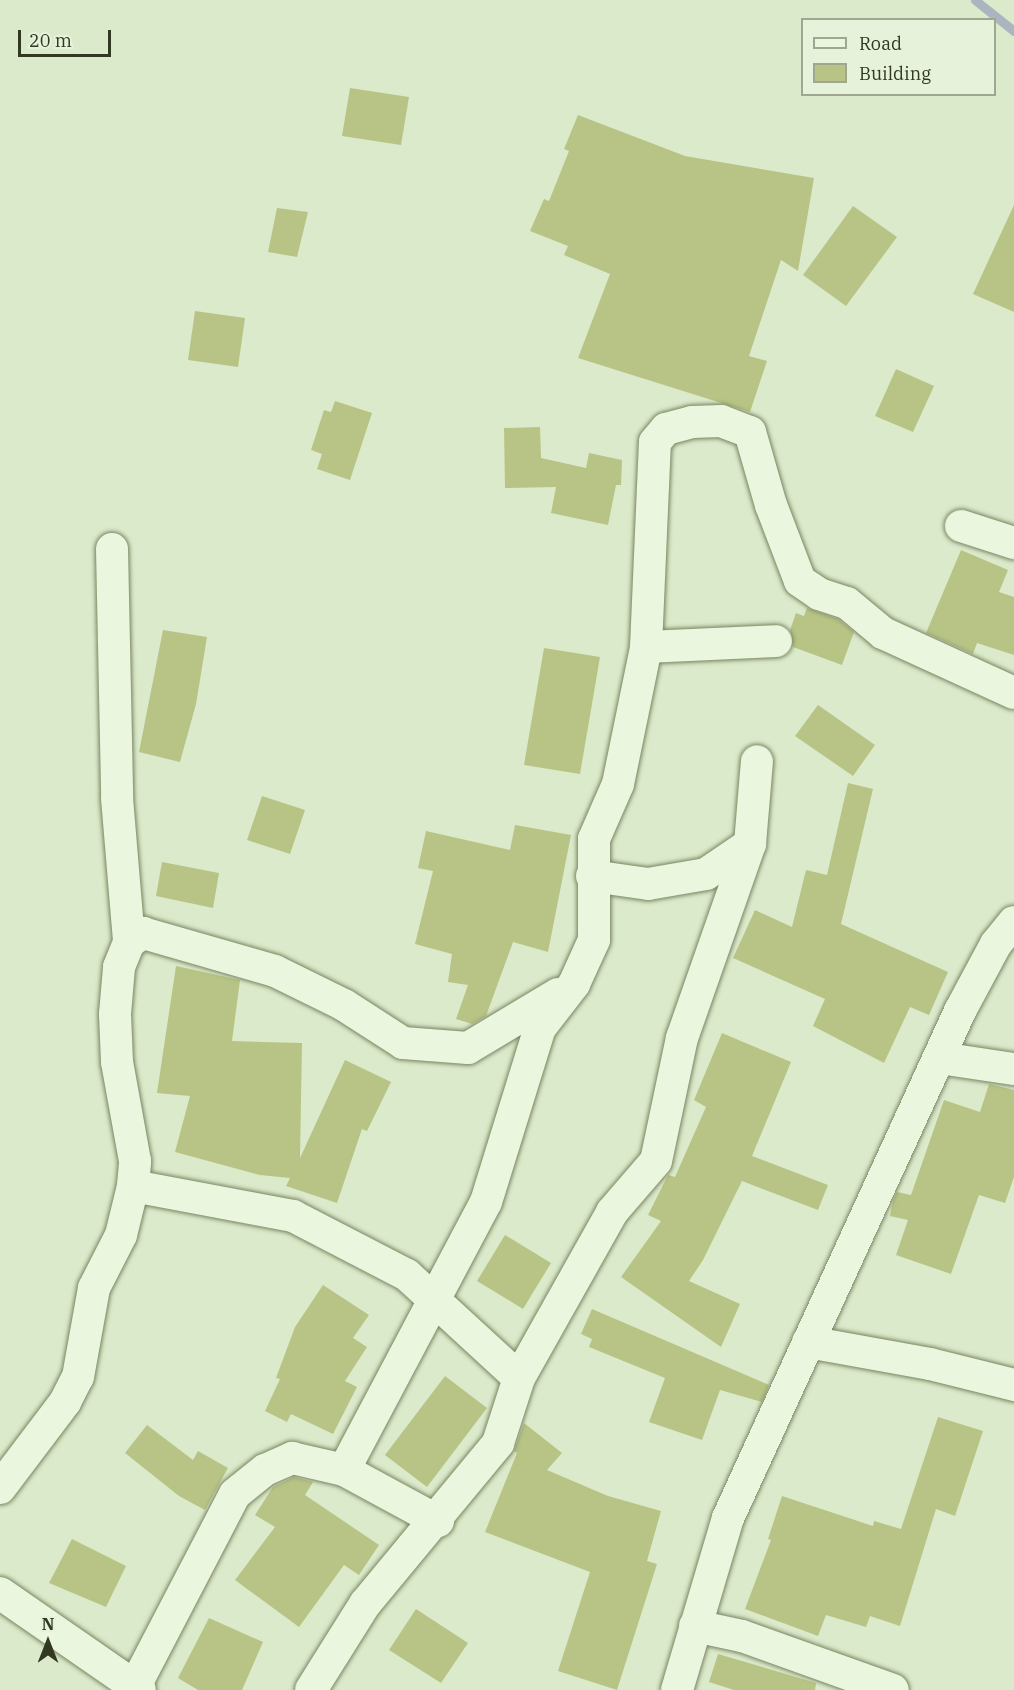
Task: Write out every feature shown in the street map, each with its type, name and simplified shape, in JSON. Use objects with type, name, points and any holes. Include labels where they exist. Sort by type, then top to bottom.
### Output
[{"type":"street","points":[[344,1470],[486,1202],[540,1028],[574,984],[594,940],[592,876],[594,839],[618,784],[646,646],[655,442],[666,429],[692,422],[721,421],[750,432],[771,505],[800,581],[819,594],[847,603],[884,633],[1014,693]]},
{"type":"street","points":[[962,526],[1014,543]]},
{"type":"street","points":[[0,1488],[65,1402],[78,1377],[94,1288],[121,1235],[133,1186],[135,1161],[117,1062],[115,1014],[119,967],[129,942],[117,798],[112,549]]},
{"type":"street","points":[[646,646],[776,641]]},
{"type":"street","points":[[311,1690],[365,1604],[438,1521],[498,1443],[519,1378],[612,1212],[656,1161],[682,1038],[750,844],[757,761]]},
{"type":"street","points":[[592,876],[648,884],[706,874],[750,844]]},
{"type":"street","points":[[676,1690],[728,1518],[940,1058],[996,944],[1014,922]]},
{"type":"street","points":[[129,942],[143,933],[275,971],[344,1005],[404,1043],[468,1048],[574,984]]},
{"type":"street","points":[[940,1058],[1014,1069]]},
{"type":"street","points":[[133,1186],[293,1216],[407,1275],[436,1298],[519,1378]]},
{"type":"street","points":[[808,1342],[930,1364],[1014,1385]]},
{"type":"street","points":[[0,1593],[138,1688],[235,1494],[265,1470],[292,1458],[344,1470],[438,1521]]},
{"type":"street","points":[[695,1626],[742,1636],[893,1690]]},
{"type":"building","points":[[350,88],[409,97],[401,145],[342,136]]},
{"type":"building","points":[[578,115],[685,156],[814,178],[798,271],[781,260],[749,356],[767,361],[750,412],[578,358],[610,274],[564,255],[568,246],[530,231],[544,199],[549,201],[569,151],[564,149]]},
{"type":"building","points":[[1014,205],[1014,312],[973,294]]},
{"type":"building","points":[[853,206],[897,237],[846,306],[803,275]]},
{"type":"building","points":[[277,208],[308,212],[297,257],[268,252]]},
{"type":"building","points":[[195,311],[245,318],[238,367],[188,360]]},
{"type":"building","points":[[896,369],[934,386],[913,432],[875,416]]},
{"type":"building","points":[[335,401],[372,413],[350,480],[317,469],[322,454],[311,450],[324,410],[331,412]]},
{"type":"building","points":[[540,427],[541,458],[586,468],[589,453],[622,460],[621,485],[616,485],[608,525],[551,513],[556,487],[505,488],[504,428]]},
{"type":"building","points":[[961,550],[1008,570],[999,592],[1014,597],[1014,655],[977,643],[973,654],[926,633]]},
{"type":"building","points":[[807,608],[838,619],[854,632],[842,665],[793,647],[790,630],[796,613],[804,616]]},
{"type":"building","points":[[163,630],[207,637],[196,704],[180,762],[139,752]]},
{"type":"building","points":[[544,648],[600,657],[580,774],[524,765]]},
{"type":"building","points":[[818,705],[875,745],[853,776],[795,736]]},
{"type":"building","points":[[848,783],[873,789],[841,924],[948,972],[929,1015],[910,1007],[884,1063],[813,1026],[825,999],[733,958],[755,910],[792,927],[806,870],[827,875]]},
{"type":"building","points":[[262,796],[305,810],[290,854],[247,840]]},
{"type":"building","points":[[515,825],[571,835],[548,952],[513,942],[486,1016],[472,1024],[456,1019],[468,985],[448,982],[452,954],[415,944],[433,871],[418,868],[426,831],[510,850]]},
{"type":"building","points":[[162,862],[219,873],[213,908],[156,896]]},
{"type":"building","points":[[176,966],[240,980],[232,1041],[302,1043],[300,1158],[345,1060],[391,1082],[367,1131],[362,1129],[337,1203],[286,1186],[290,1178],[260,1175],[175,1152],[190,1096],[157,1093]]},
{"type":"building","points":[[722,1033],[791,1062],[752,1156],[828,1185],[818,1210],[742,1181],[703,1260],[689,1281],[740,1304],[721,1347],[621,1277],[661,1221],[648,1215],[668,1175],[675,1177],[706,1107],[694,1100]]},
{"type":"building","points":[[989,1084],[1014,1090],[1014,1177],[1005,1203],[979,1195],[951,1274],[896,1255],[908,1220],[890,1216],[893,1201],[897,1192],[911,1195],[944,1100],[980,1112]]},
{"type":"building","points":[[505,1235],[551,1263],[523,1309],[477,1281]]},
{"type":"building","points":[[323,1285],[369,1315],[353,1338],[367,1347],[345,1381],[357,1387],[333,1434],[291,1414],[287,1422],[265,1411],[280,1379],[276,1378],[295,1327]]},
{"type":"building","points":[[592,1309],[769,1385],[762,1402],[720,1390],[702,1440],[649,1422],[665,1378],[589,1347],[592,1339],[581,1334]]},
{"type":"building","points":[[445,1376],[487,1408],[427,1487],[385,1455]]},
{"type":"building","points":[[938,1417],[983,1431],[955,1516],[936,1509],[900,1626],[870,1616],[866,1627],[826,1615],[818,1636],[745,1609],[771,1540],[768,1539],[782,1496],[873,1526],[874,1521],[901,1529]]},
{"type":"building","points":[[524,1423],[562,1453],[547,1470],[608,1496],[661,1511],[647,1561],[657,1564],[617,1690],[558,1671],[590,1572],[485,1532],[517,1453],[514,1451]]},
{"type":"building","points":[[147,1425],[193,1460],[198,1451],[228,1468],[205,1510],[179,1496],[125,1453]]},
{"type":"building","points":[[294,1477],[313,1482],[305,1495],[379,1545],[359,1575],[344,1565],[299,1627],[235,1580],[275,1527],[255,1515],[273,1487]]},
{"type":"building","points":[[72,1539],[126,1566],[106,1607],[49,1583]]},
{"type":"building","points":[[416,1609],[468,1643],[441,1683],[389,1650]]},
{"type":"building","points":[[209,1618],[263,1642],[242,1690],[198,1690],[178,1678]]},
{"type":"building","points":[[718,1654],[816,1683],[815,1690],[734,1690],[709,1682]]},
{"type":"waterway","points":[[975,0],[1014,31]]}]
